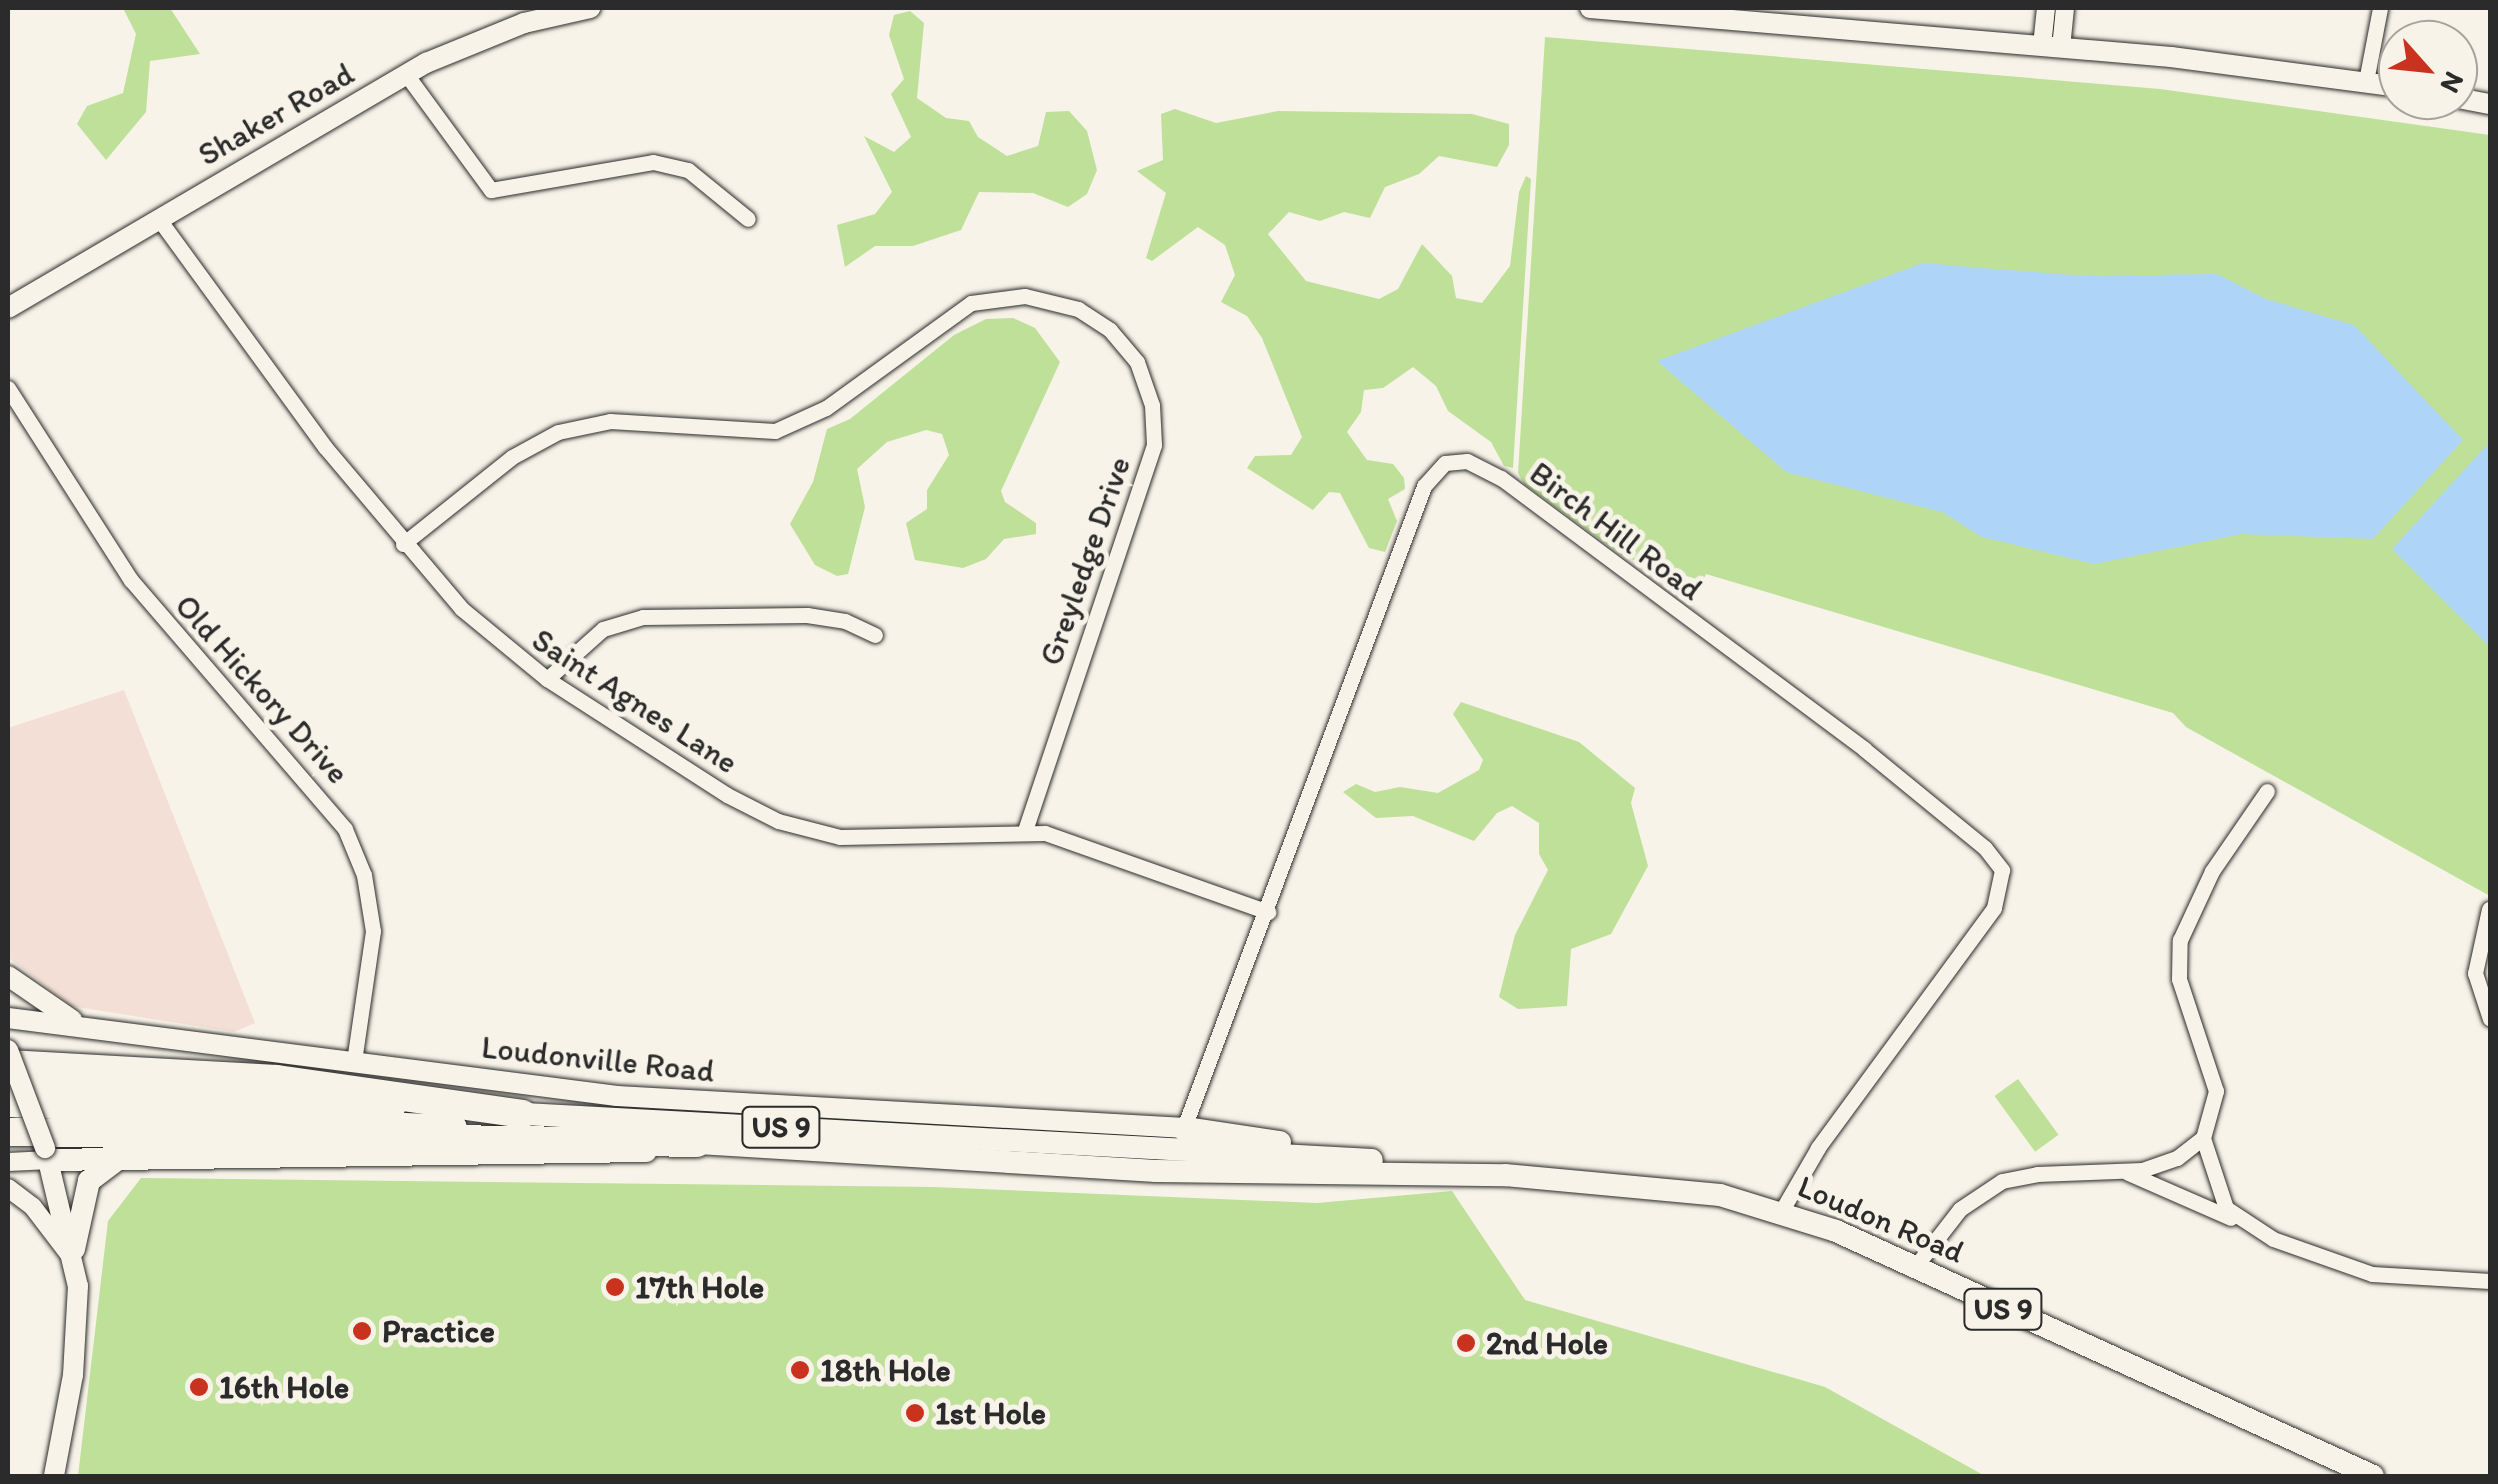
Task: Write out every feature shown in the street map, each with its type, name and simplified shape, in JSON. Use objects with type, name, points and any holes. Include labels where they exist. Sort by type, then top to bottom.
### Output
[{"type":"highway","points":[[8,1064],[278,1080],[523,1114]]},
{"type":"highway","points":[[8,1132],[697,1143]]},
{"type":"main road","name":"Shaker Road","points":[[8,308],[406,74],[484,36],[590,8]]},
{"type":"main road","points":[[1590,8],[1805,17],[2378,84]]},
{"type":"main road","points":[[8,976],[53,1012],[98,1029]]},
{"type":"main road","name":"Loudonville Road","points":[[8,1018],[617,1096],[1180,1138]]},
{"type":"main road","points":[[8,1050],[48,1154],[76,1257]]},
{"type":"main road","name":"US 9","points":[[8,1087],[523,1114],[1180,1138],[1505,1175]]},
{"type":"main road","name":"US 9","points":[[8,1106],[1062,1166],[1505,1175]]},
{"type":"main road","points":[[1062,1166],[1158,1162],[1180,1138]]},
{"type":"main road","points":[[48,1154],[120,1158],[612,1156],[697,1143]]},
{"type":"main road","points":[[54,1476],[78,1330],[76,1257],[90,1181],[120,1158]]},
{"type":"main road","name":"Loudon Road","points":[[1505,1175],[1696,1191],[1782,1210],[2372,1476]]},
{"type":"street","points":[[2046,8],[2052,47]]},
{"type":"street","points":[[2052,47],[2066,8]]},
{"type":"street","points":[[2366,82],[2380,8]]},
{"type":"street","points":[[406,74],[491,190],[653,162],[690,172],[748,219]]},
{"type":"street","name":"Saint Agnes Lane","points":[[158,218],[403,544],[483,630],[547,679],[743,804],[802,829],[882,840],[1025,830],[1268,912]]},
{"type":"street","name":"Greyledge Drive","points":[[403,544],[512,456],[558,432],[610,421],[775,430],[826,408],[971,303],[1025,296],[1078,309],[1110,330],[1136,362],[1152,405],[1154,445],[1025,830]]},
{"type":"street","name":"Old Hickory Drive","points":[[8,388],[131,580],[345,829],[364,874],[373,931],[354,1061]]},
{"type":"street","name":"Birch Hill Road","points":[[1180,1138],[1268,912],[1424,486],[1444,463],[1479,465],[1864,749],[1985,848],[2002,870],[1994,908],[1818,1148],[1782,1210]]},
{"type":"street","points":[[547,679],[581,644],[630,619],[807,615],[845,621],[875,635]]},
{"type":"street","points":[[2235,1220],[2220,1197],[2203,1138],[2216,1092],[2183,996],[2180,940],[2212,870],[2267,791]]},
{"type":"street","points":[[2489,909],[2475,973],[2490,1019]]},
{"type":"street","points":[[1915,1267],[1960,1209],[2002,1182],[2037,1174],[2124,1172],[2166,1163],[2203,1138]]},
{"type":"street","points":[[8,1162],[48,1154]]},
{"type":"street","points":[[2124,1172],[2315,1258],[2372,1274],[2490,1281]]},
{"type":"street","points":[[8,1188],[40,1216],[76,1257]]},
{"type":"shaded area","points":[[124,690],[255,1023],[234,1032],[71,1006],[8,957],[8,728]]},
{"type":"green space","points":[[123,8],[170,8],[200,54],[150,61],[146,112],[106,160],[77,124],[87,106],[123,93],[136,34]]},
{"type":"green space","points":[[910,11],[924,23],[917,98],[946,118],[969,121],[978,137],[1007,156],[1038,146],[1046,112],[1069,111],[1087,131],[1097,170],[1087,194],[1068,207],[1033,193],[979,192],[961,230],[913,246],[875,246],[845,267],[837,225],[875,214],[892,192],[864,136],[894,152],[911,137],[891,94],[904,79],[889,35],[894,15]]},
{"type":"green space","points":[[1545,37],[2160,89],[2490,135],[2490,896],[2186,727],[2173,713],[1706,574],[1703,581],[1624,557],[1524,484],[1518,473]]},
{"type":"green space","points":[[1175,109],[1216,123],[1278,111],[1472,114],[1509,124],[1509,145],[1497,167],[1439,156],[1419,174],[1385,187],[1370,218],[1344,212],[1320,221],[1289,212],[1268,234],[1306,281],[1379,299],[1398,289],[1422,244],[1452,276],[1456,298],[1482,303],[1510,266],[1519,192],[1526,176],[1531,179],[1513,468],[1504,466],[1491,442],[1448,411],[1436,386],[1413,367],[1383,388],[1364,390],[1361,412],[1347,432],[1367,460],[1393,464],[1404,478],[1405,489],[1388,499],[1397,521],[1385,552],[1369,548],[1340,493],[1329,492],[1313,510],[1247,468],[1255,456],[1291,455],[1302,437],[1262,338],[1247,316],[1221,302],[1235,275],[1225,245],[1198,227],[1152,261],[1146,258],[1166,193],[1137,171],[1163,160],[1161,114]]},
{"type":"green space","points":[[1013,318],[1035,328],[1060,362],[1001,491],[1005,502],[1036,523],[1036,534],[1004,539],[986,559],[963,568],[915,560],[906,523],[927,509],[927,490],[949,455],[942,434],[926,430],[887,442],[857,469],[865,507],[848,574],[837,576],[815,565],[790,524],[813,482],[827,429],[850,419],[954,335],[986,319]]},
{"type":"green space","points":[[1461,702],[1579,742],[1635,788],[1631,803],[1648,866],[1611,934],[1571,949],[1567,1006],[1518,1009],[1499,997],[1515,935],[1548,870],[1539,854],[1539,823],[1512,806],[1497,813],[1474,841],[1413,816],[1376,818],[1343,792],[1356,784],[1375,792],[1400,787],[1438,793],[1479,770],[1483,760],[1453,714]]},
{"type":"green space","points":[[2018,1079],[2059,1135],[2035,1152],[1995,1096]]},
{"type":"green space","points":[[141,1178],[933,1187],[1317,1203],[1452,1191],[1525,1300],[1825,1387],[1985,1476],[78,1476],[108,1221]]},
{"type":"water","points":[[1923,263],[2083,276],[2217,274],[2266,299],[2354,325],[2463,440],[2373,539],[2242,534],[2094,564],[1982,537],[1942,512],[1786,472],[1657,361]]},
{"type":"water","points":[[2490,445],[2490,647],[2392,549]]},
{"type":"place","name":"17th Hole","points":[[615,1287]]},
{"type":"place","name":"Practice","points":[[362,1331]]},
{"type":"place","name":"2nd Hole","points":[[1466,1343]]},
{"type":"place","name":"18th Hole","points":[[800,1370]]},
{"type":"place","name":"16th Hole","points":[[199,1387]]},
{"type":"place","name":"1st Hole","points":[[915,1413]]}]
